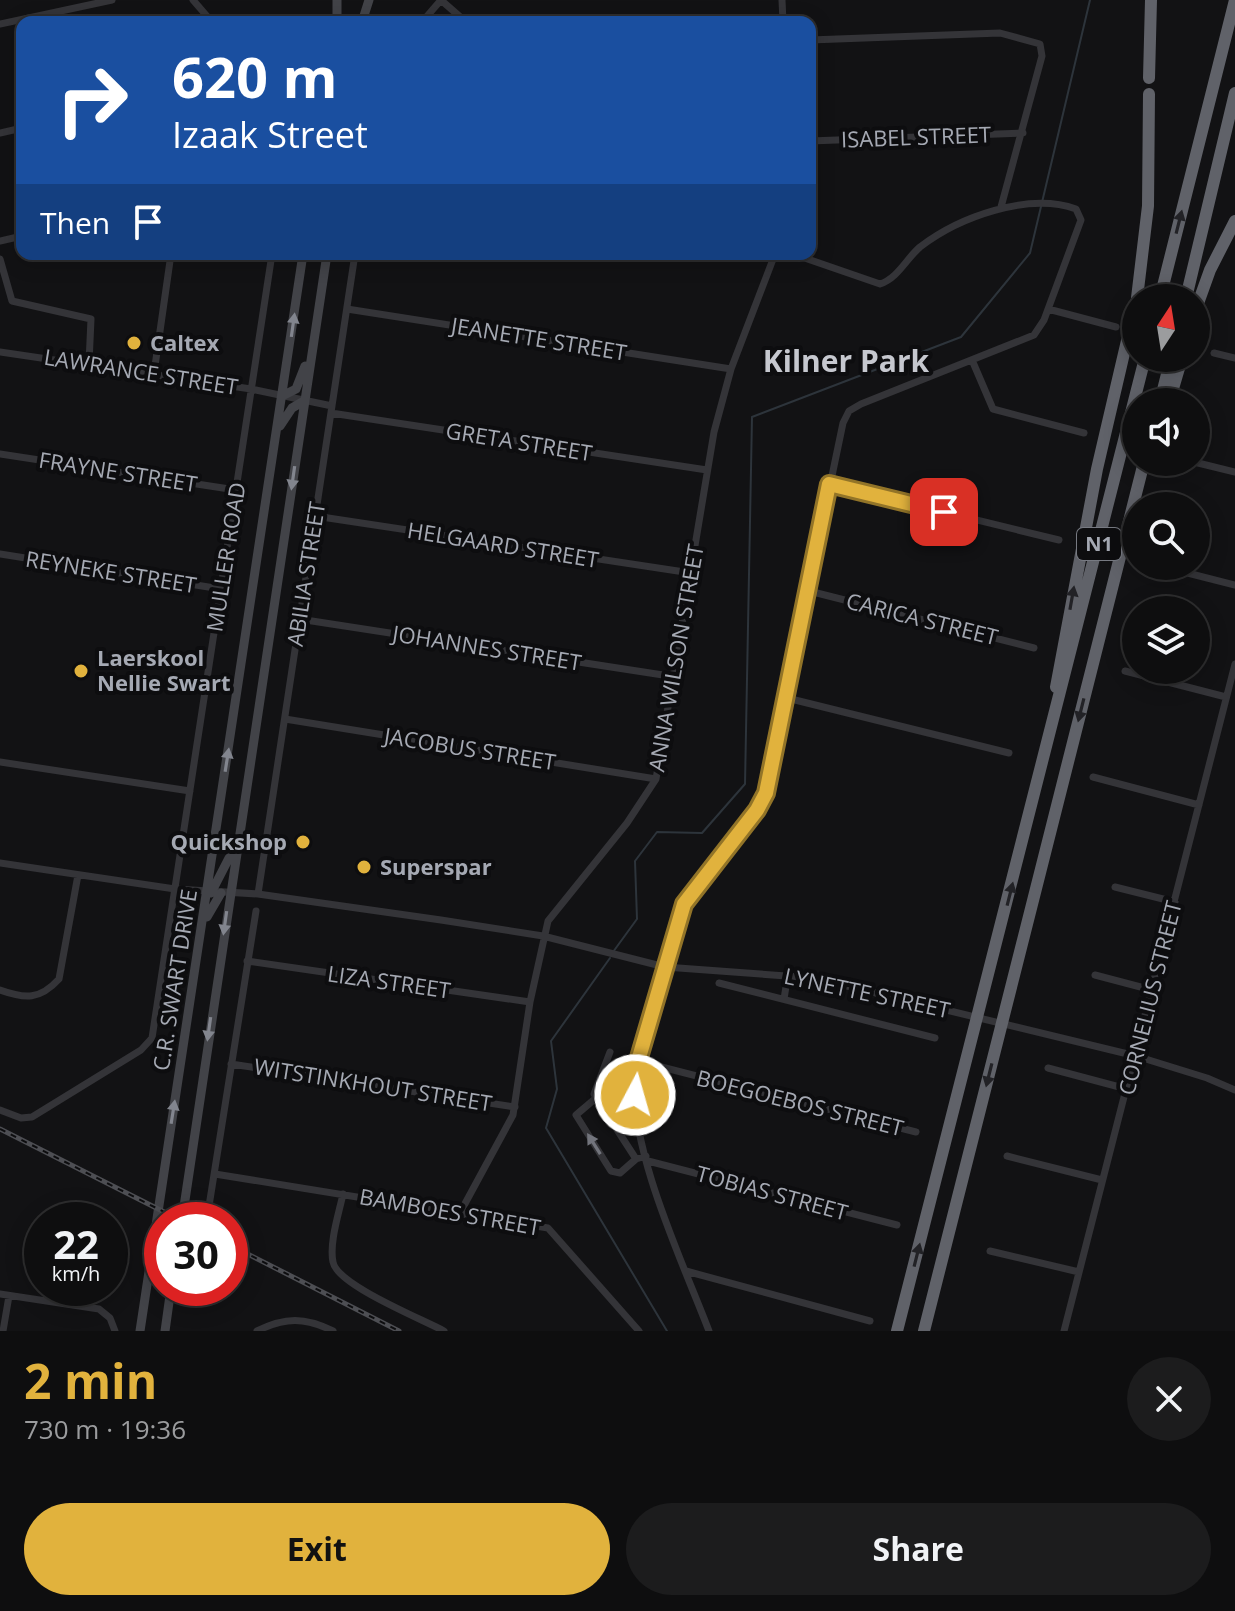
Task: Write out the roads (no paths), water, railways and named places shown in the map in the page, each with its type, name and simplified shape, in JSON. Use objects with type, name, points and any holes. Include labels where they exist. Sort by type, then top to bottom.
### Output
[{"type":"highway","points":[[1149,4],[1149,78]]},
{"type":"highway","points":[[1164,284],[1233,6]]},
{"type":"highway","points":[[1189,284],[1235,93]]},
{"type":"highway","points":[[1138,284],[1148,206],[1149,94]]},
{"type":"highway","points":[[1205,284],[1235,221]]},
{"type":"highway","points":[[1052,730],[1056,687],[1079,556],[1122,363]]},
{"type":"highway","name":"N1","points":[[897,1331],[1142,372]]},
{"type":"highway","name":"N1","points":[[924,1331],[1140,476]]},
{"type":"highway","points":[[1100,634],[1122,560]]},
{"type":"main road","name":"C.R. SWART DRIVE","points":[[184,1202],[217,893],[302,260]]},
{"type":"main road","name":"C.R. SWART DRIVE","points":[[140,1331],[202,927],[237,852],[326,260]]},
{"type":"main road","points":[[282,396],[296,389],[311,354]]},
{"type":"main road","points":[[277,430],[292,408],[304,401]]},
{"type":"main road","points":[[217,893],[229,858],[237,852]]},
{"type":"main road","points":[[165,1331],[168,1306]]},
{"type":"street","points":[[37,16],[112,0]]},
{"type":"street","points":[[193,0],[206,16]]},
{"type":"street","points":[[427,16],[441,0],[459,16]]},
{"type":"street","points":[[816,40],[1000,33],[1031,39],[1040,44],[1043,53],[1001,207]]},
{"type":"street","name":"ISABEL STREET","points":[[816,141],[1023,133]]},
{"type":"street","points":[[709,1331],[647,1158],[634,1089],[638,1061],[684,904],[764,798],[841,427],[849,411],[1034,335],[1048,309],[1080,229],[1081,216],[1076,209],[1048,204],[1001,207],[925,244],[882,284],[811,260]]},
{"type":"street","points":[[0,259],[12,301],[91,319],[89,363]]},
{"type":"street","points":[[154,373],[170,260]]},
{"type":"street","name":"MULLER ROAD","points":[[0,1110],[21,1118],[32,1117],[148,1045],[154,1029],[271,260]]},
{"type":"street","name":"ABILIA STREET","points":[[258,894],[354,260]]},
{"type":"street","name":"ANNA WILSON STREET","points":[[461,1211],[506,1130],[515,1107],[543,936],[556,908],[627,823],[656,779],[676,677],[707,470],[731,369],[773,260]]},
{"type":"street","name":"JEANETTE STREET","points":[[347,309],[731,369]]},
{"type":"street","points":[[1048,309],[1116,327]]},
{"type":"street","name":"LAWRANCE STREET","points":[[0,352],[154,373],[304,401]]},
{"type":"street","points":[[1214,353],[1235,358]]},
{"type":"street","points":[[972,360],[993,409],[1084,433]]},
{"type":"street","name":"GRETA STREET","points":[[304,401],[331,409],[707,470]]},
{"type":"street","name":"FRAYNE STREET","points":[[0,454],[236,490]]},
{"type":"street","points":[[1210,466],[1235,472]]},
{"type":"street","points":[[829,484],[1059,540]]},
{"type":"street","name":"HELGAARD STREET","points":[[315,516],[691,573]]},
{"type":"street","name":"REYNEKE STREET","points":[[0,554],[221,589]]},
{"type":"street","points":[[1210,579],[1235,585]]},
{"type":"street","name":"CARICA STREET","points":[[809,591],[1034,648]]},
{"type":"street","name":"JOHANNES STREET","points":[[299,619],[676,677]]},
{"type":"street","name":"CORNELIUS STREET","points":[[1064,1331],[1235,664]]},
{"type":"street","points":[[1176,684],[1226,697]]},
{"type":"street","points":[[787,698],[1009,753]]},
{"type":"street","name":"JACOBUS STREET","points":[[285,719],[656,779]]},
{"type":"street","points":[[0,762],[190,791]]},
{"type":"street","points":[[1093,777],[1199,805]]},
{"type":"street","name":"LYNETTE STREET","points":[[0,863],[175,889],[258,894],[543,936],[665,967],[788,974],[1136,1056],[1235,1090]]},
{"type":"street","points":[[0,990],[22,997],[35,997],[59,979],[78,875]]},
{"type":"street","points":[[1115,887],[1175,902]]},
{"type":"street","points":[[210,1202],[256,911]]},
{"type":"street","name":"LIZA STREET","points":[[247,961],[530,1002]]},
{"type":"street","points":[[784,999],[788,974]]},
{"type":"street","points":[[1095,975],[1152,990]]},
{"type":"street","points":[[719,983],[935,1038]]},
{"type":"street","points":[[610,1052],[594,1089],[596,1098],[636,1159]]},
{"type":"street","name":"BOEGOEBOS STREET","points":[[638,1061],[916,1132]]},
{"type":"street","name":"WITSTINKHOUT STREET","points":[[231,1064],[515,1107]]},
{"type":"street","points":[[1048,1068],[1127,1089]]},
{"type":"street","points":[[596,1098],[576,1115],[611,1171],[620,1173],[636,1159],[647,1158]]},
{"type":"street","points":[[1007,1156],[1102,1180]]},
{"type":"street","name":"TOBIAS STREET","points":[[647,1158],[897,1225]]},
{"type":"street","name":"BAMBOES STREET","points":[[215,1174],[461,1211],[552,1230],[639,1331]]},
{"type":"street","points":[[343,1194],[332,1256],[336,1270],[347,1282],[444,1331]]},
{"type":"street","points":[[990,1251],[1079,1272]]},
{"type":"street","points":[[686,1271],[870,1321]]},
{"type":"street","points":[[3,1331],[4,1295],[99,1309],[110,1318],[115,1331]]},
{"type":"street","points":[[257,1331],[290,1319],[316,1322],[333,1331]]},
{"type":"waterway","points":[[613,952],[637,919],[635,861],[657,832],[702,833],[745,784],[752,417],[961,337],[1030,253],[1090,0]]},
{"type":"waterway","points":[[610,958],[551,1041],[557,1089],[546,1128],[667,1331]]},
{"type":"railway","points":[[0,1129],[144,1202]]},
{"type":"railway","points":[[248,1254],[399,1331]]},
{"type":"place","name":"Caltex","points":[[134,343]]},
{"type":"place","name":"Laerskool Nellie Swart","points":[[81,671]]},
{"type":"place","name":"Quickshop","points":[[303,842]]},
{"type":"place","name":"Superspar","points":[[364,867]]},
{"type":"district","name":"Kilner Park","points":[[846,362]]}]
